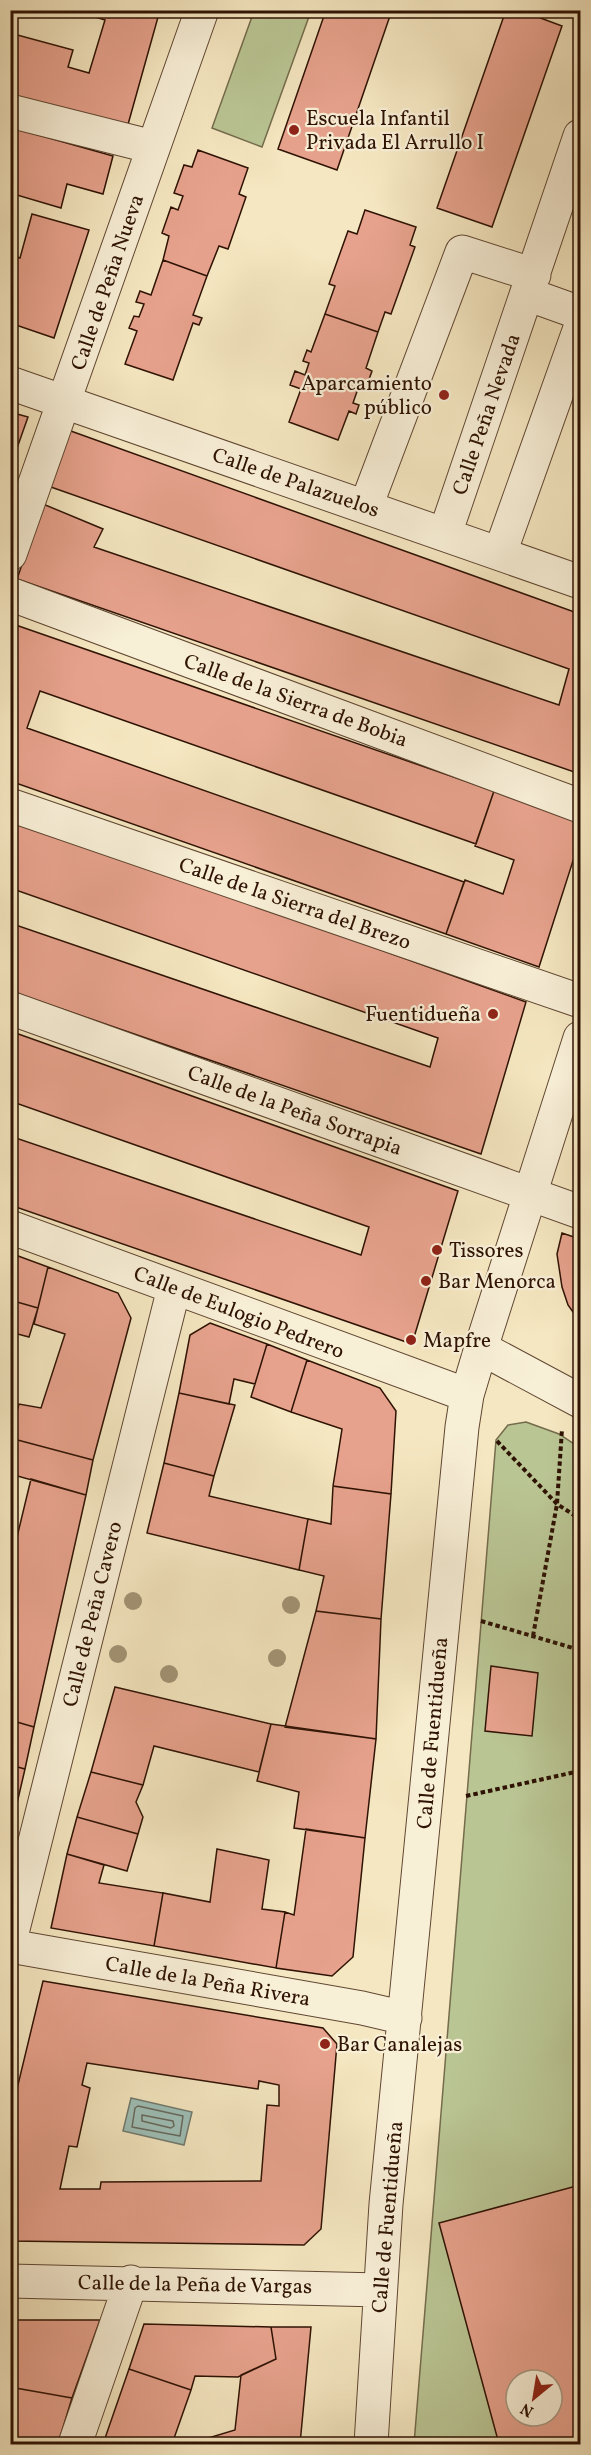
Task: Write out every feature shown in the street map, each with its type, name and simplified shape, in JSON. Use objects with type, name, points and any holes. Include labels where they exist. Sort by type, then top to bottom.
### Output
[{"type":"street","name":"Calle de Peña Nueva","points":[[10,554],[74,381],[202,10]]},
{"type":"street","points":[[10,111],[153,147]]},
{"type":"street","name":"Calle Peña Nevada","points":[[445,534],[580,136]]},
{"type":"street","points":[[366,506],[462,252],[530,284],[580,313]]},
{"type":"street","points":[[500,553],[580,327]]},
{"type":"street","name":"Calle de Palazuelos","points":[[10,383],[580,582]]},
{"type":"street","name":"Calle de la Sierra de Bobia","points":[[10,594],[580,806]]},
{"type":"street","name":"Calle de la Sierra del Brezo","points":[[10,805],[580,1001]]},
{"type":"street","name":"Calle de la Peña Sorrapia","points":[[10,1008],[580,1212]]},
{"type":"street","name":"Calle de Fuentidueña","points":[[371,2445],[380,2290],[462,1426],[467,1395],[481,1348],[580,1038]]},
{"type":"street","name":"Calle de Eulogio Pedrero","points":[[10,1227],[467,1395]]},
{"type":"street","name":"Calle de Peña Cavero","points":[[10,1944],[174,1287]]},
{"type":"street","points":[[481,1348],[573,1410]]},
{"type":"street","name":"Calle de la Peña Rivera","points":[[10,1944],[362,2008],[405,2018]]},
{"type":"street","name":"Calle de la Peña de Vargas","points":[[10,2282],[132,2282],[380,2290]]},
{"type":"street","points":[[75,2445],[132,2282]]},
{"type":"path","points":[[532,1636],[557,1504],[560,1434],[573,1410]]},
{"type":"path","points":[[496,1440],[557,1504],[580,1519]]},
{"type":"path","points":[[481,1621],[580,1650]]},
{"type":"path","points":[[466,1796],[580,1771]]},
{"type":"green space","points":[[254,11],[311,11],[262,147],[212,128]]},
{"type":"green space","points":[[526,1422],[559,1434],[580,1448],[580,2444],[414,2444],[496,1440],[508,1425]]},
{"type":"water","points":[[131,2098],[192,2112],[184,2145],[123,2131]]},
{"type":"building","points":[[73,10],[160,10],[127,128],[10,94],[10,33],[73,50],[68,67],[89,73],[105,20]]},
{"type":"building","points":[[326,10],[392,10],[337,170],[278,149]]},
{"type":"building","points":[[506,10],[519,10],[562,26],[492,227],[437,208]]},
{"type":"building","points":[[10,127],[113,156],[103,194],[67,184],[61,208],[10,193]]},
{"type":"building","points":[[198,150],[248,168],[239,194],[246,197],[228,249],[219,246],[207,276],[163,260],[169,236],[162,233],[171,207],[178,210],[183,196],[174,193],[184,165],[192,167]]},
{"type":"building","points":[[365,210],[416,227],[410,245],[415,247],[391,314],[385,312],[378,332],[325,314],[335,286],[329,284],[348,231],[357,234]]},
{"type":"building","points":[[32,214],[89,230],[54,338],[10,323],[10,255],[20,258]]},
{"type":"building","points":[[163,260],[207,276],[193,315],[202,318],[199,325],[193,323],[173,380],[125,364],[137,331],[129,328],[134,316],[139,317],[144,304],[136,302],[140,291],[151,295]]},
{"type":"building","points":[[325,314],[378,332],[366,368],[372,371],[368,382],[361,380],[353,403],[359,405],[356,414],[349,411],[338,440],[289,422],[301,389],[290,385],[295,371],[305,375],[309,363],[303,361],[307,350],[311,352]]},
{"type":"building","points":[[10,412],[28,417],[10,468]]},
{"type":"building","points":[[68,430],[580,614],[580,774],[17,579],[43,504],[103,529],[94,547],[559,705],[569,669],[48,486]]},
{"type":"building","points":[[10,623],[494,791],[476,844],[40,691],[27,728],[464,882],[446,934],[10,781]]},
{"type":"building","points":[[494,791],[580,821],[580,839],[539,967],[446,934],[465,880],[503,894],[514,860],[475,846]]},
{"type":"building","points":[[10,817],[526,1002],[481,1154],[10,991],[10,923],[430,1067],[438,1038],[10,888]]},
{"type":"building","points":[[10,1031],[458,1191],[412,1344],[10,1205],[10,1136],[361,1255],[369,1227],[10,1101]]},
{"type":"building","points":[[562,1233],[580,1239],[580,1322],[568,1305],[562,1287],[557,1254]]},
{"type":"building","points":[[10,1253],[48,1267],[38,1308],[10,1300]]},
{"type":"building","points":[[48,1267],[118,1293],[131,1318],[93,1460],[10,1438],[19,1404],[41,1408],[65,1334],[34,1324]]},
{"type":"building","points":[[10,1300],[38,1308],[29,1337],[10,1332]]},
{"type":"building","points":[[210,1323],[267,1344],[255,1384],[234,1379],[229,1404],[179,1393],[190,1335]]},
{"type":"building","points":[[267,1344],[307,1360],[291,1412],[251,1397]]},
{"type":"building","points":[[307,1360],[380,1388],[396,1411],[391,1494],[333,1486],[342,1429],[291,1412]]},
{"type":"building","points":[[179,1393],[235,1405],[214,1476],[164,1463]]},
{"type":"building","points":[[10,1438],[93,1460],[86,1495],[10,1474]]},
{"type":"building","points":[[164,1463],[214,1476],[209,1496],[308,1519],[299,1570],[147,1533]]},
{"type":"building","points":[[31,1479],[86,1495],[34,1727],[10,1720],[10,1566]]},
{"type":"building","points":[[333,1486],[391,1494],[381,1619],[316,1611],[324,1576],[299,1570],[308,1519],[331,1524]]},
{"type":"building","points":[[316,1611],[381,1619],[376,1739],[285,1727]]},
{"type":"building","points":[[491,1666],[538,1673],[532,1736],[485,1731]]},
{"type":"building","points":[[115,1687],[271,1724],[259,1772],[154,1746],[143,1785],[91,1772]]},
{"type":"building","points":[[10,1720],[34,1727],[25,1769],[10,1765]]},
{"type":"building","points":[[271,1724],[376,1739],[365,1838],[294,1828],[299,1792],[257,1781]]},
{"type":"building","points":[[10,1765],[25,1769],[15,1812],[10,1811]]},
{"type":"building","points":[[91,1772],[143,1785],[136,1802],[143,1817],[138,1834],[77,1817]]},
{"type":"building","points":[[10,1811],[15,1812],[10,1835]]},
{"type":"building","points":[[77,1817],[138,1834],[127,1871],[67,1854]]},
{"type":"building","points":[[306,1829],[365,1838],[353,1957],[332,1976],[276,1968],[285,1912],[294,1915]]},
{"type":"building","points":[[217,1849],[269,1860],[262,1909],[285,1912],[276,1968],[154,1946],[163,1893],[210,1902]]},
{"type":"building","points":[[67,1854],[104,1865],[99,1883],[163,1893],[154,1946],[51,1928]]},
{"type":"building","points":[[43,1981],[323,2028],[337,2044],[321,2229],[304,2245],[10,2241],[10,2118]],"holes":[[[87,2063],[258,2089],[259,2081],[279,2085],[279,2106],[267,2105],[261,2181],[101,2182],[100,2189],[60,2189],[69,2146],[77,2147],[90,2088],[82,2085]]]},
{"type":"building","points":[[580,2185],[580,2444],[499,2444],[439,2223]]},
{"type":"building","points":[[10,2320],[100,2320],[72,2398],[10,2387]]},
{"type":"building","points":[[144,2324],[271,2327],[276,2359],[238,2377],[195,2376],[191,2390],[129,2369]]},
{"type":"building","points":[[271,2327],[311,2327],[300,2444],[206,2444],[205,2439],[235,2430],[241,2375],[276,2359]]},
{"type":"building","points":[[129,2369],[191,2390],[172,2444],[103,2444]]},
{"type":"building","points":[[10,2387],[72,2398],[58,2444],[10,2444]]},
{"type":"place","name":"Escuela Infantil Privada El Arrullo I","points":[[294,130]]},
{"type":"place","name":"Aparcamiento público","points":[[444,395]]},
{"type":"place","name":"Fuentidueña","points":[[493,1014]]},
{"type":"place","name":"Tissores","points":[[437,1250]]},
{"type":"place","name":"Bar Menorca","points":[[426,1281]]},
{"type":"place","name":"Mapfre","points":[[411,1340]]},
{"type":"place","name":"Bar Canalejas","points":[[325,2044]]}]
